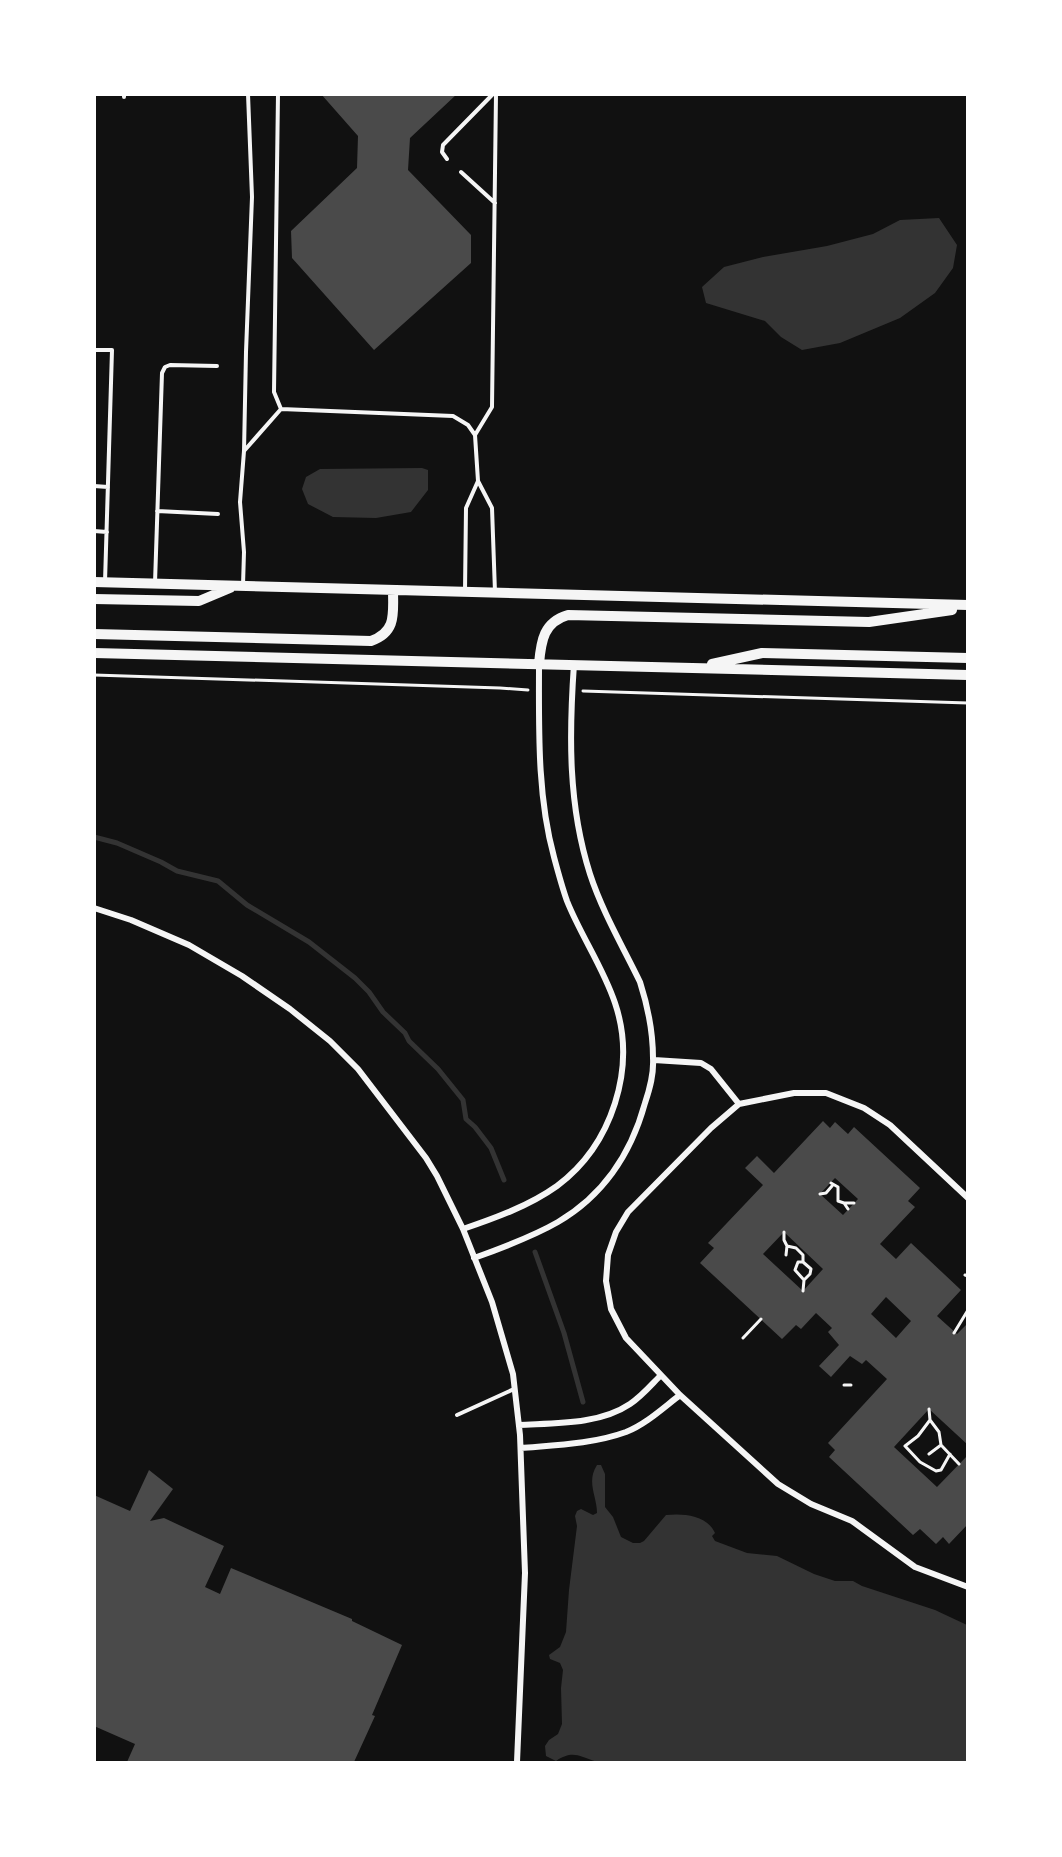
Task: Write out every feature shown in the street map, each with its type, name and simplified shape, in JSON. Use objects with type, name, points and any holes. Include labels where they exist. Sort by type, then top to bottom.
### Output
[{"type":"main road","points":[[100,582],[968,606]]},
{"type":"main road","points":[[94,599],[199,601],[239,586]]},
{"type":"main road","points":[[94,634],[371,641],[385,634],[390,628],[393,621],[393,590]]},
{"type":"main road","points":[[539,663],[541,644],[547,628],[553,622],[568,615],[868,622],[968,606]]},
{"type":"main road","points":[[698,667],[762,652],[968,658]]},
{"type":"main road","points":[[94,653],[968,675]]},
{"type":"street","points":[[463,1229],[495,1218],[539,1198],[572,1173],[594,1148],[603,1131],[617,1097],[621,1080],[623,1053],[619,1015],[609,988],[567,902],[548,831],[542,793],[539,663]]},
{"type":"street","points":[[474,1258],[559,1222],[598,1191],[626,1155],[638,1131],[652,1080],[654,1060],[649,1011],[640,982],[598,896],[590,875],[577,824],[572,795],[571,743],[574,664]]},
{"type":"street","points":[[94,908],[131,920],[189,945],[282,1004],[330,1041],[358,1069],[426,1158],[437,1176],[463,1229],[492,1302],[513,1374],[519,1425],[525,1573],[517,1762]]},
{"type":"street","points":[[654,1060],[701,1064],[711,1069],[739,1104]]},
{"type":"street","points":[[968,1198],[890,1125],[864,1108],[826,1094],[794,1093],[739,1104],[711,1128],[628,1212],[616,1232],[608,1255],[606,1281],[611,1309],[626,1338],[680,1395],[778,1484],[811,1504],[852,1521],[915,1567],[968,1587]]},
{"type":"street","points":[[519,1425],[592,1419],[613,1413],[629,1405],[661,1375]]},
{"type":"street","points":[[520,1448],[597,1440],[628,1431],[680,1395]]},
{"type":"lane","points":[[239,586],[244,552],[240,502],[244,451],[252,197],[248,94]]},
{"type":"lane","points":[[278,94],[273,392],[281,409]]},
{"type":"lane","points":[[475,435],[492,407],[495,94]]},
{"type":"lane","points":[[447,159],[442,153],[443,144],[495,94]]},
{"type":"lane","points":[[461,172],[495,203]]},
{"type":"lane","points":[[94,350],[112,350],[107,532],[100,582]]},
{"type":"lane","points":[[155,584],[162,373],[165,367],[170,365],[217,366]]},
{"type":"lane","points":[[244,451],[281,409]]},
{"type":"lane","points":[[281,409],[453,416],[468,425],[475,435],[478,482],[492,508],[495,593]]},
{"type":"lane","points":[[465,592],[466,508],[478,482]]},
{"type":"lane","points":[[94,486],[108,487]]},
{"type":"lane","points":[[157,511],[218,514]]},
{"type":"lane","points":[[94,531],[107,532]]},
{"type":"lane","points":[[458,1415],[515,1389]]},
{"type":"path","points":[[820,1194],[826,1192],[831,1185],[838,1187],[838,1201],[854,1203]]},
{"type":"path","points":[[844,1203],[848,1209]]},
{"type":"path","points":[[784,1232],[786,1255]]},
{"type":"path","points":[[787,1246],[796,1248],[803,1255],[803,1262],[811,1269],[810,1275],[804,1280],[803,1291]]},
{"type":"path","points":[[803,1262],[798,1262],[795,1270],[804,1280]]},
{"type":"path","points":[[954,1333],[968,1310]]},
{"type":"path","points":[[743,1338],[761,1319]]},
{"type":"path","points":[[844,1385],[851,1385]]},
{"type":"path","points":[[929,1409],[930,1420],[939,1432],[941,1445],[958,1464]]},
{"type":"path","points":[[930,1420],[918,1436],[905,1446],[920,1462],[936,1472],[941,1470],[950,1454]]},
{"type":"path","points":[[929,1454],[941,1445]]},
{"type":"shaded area","points":[[939,218],[957,245],[953,268],[935,293],[900,318],[840,343],[802,350],[781,337],[765,321],[706,303],[702,287],[724,267],[873,234],[900,220]]},
{"type":"shaded area","points":[[422,468],[428,470],[428,490],[411,512],[376,518],[333,517],[308,504],[302,489],[306,477],[320,469]]},
{"type":"shaded area","points":[[597,1465],[601,1465],[605,1474],[605,1507],[613,1517],[621,1537],[633,1543],[644,1541],[666,1515],[694,1516],[711,1527],[715,1533],[712,1536],[715,1541],[747,1553],[777,1556],[814,1574],[835,1581],[853,1581],[935,1610],[967,1625],[967,1762],[597,1762],[576,1755],[556,1761],[546,1756],[545,1746],[558,1734],[562,1724],[563,1670],[560,1663],[550,1659],[549,1655],[560,1647],[566,1632],[577,1526],[575,1516],[581,1509],[593,1515],[597,1513],[592,1477]]},
{"type":"building","points":[[321,94],[457,94],[410,138],[408,170],[471,235],[471,263],[374,350],[292,258],[291,231],[357,168],[358,136]]},
{"type":"building","points":[[823,1121],[830,1128],[835,1122],[848,1134],[854,1127],[920,1188],[908,1201],[915,1207],[880,1244],[896,1259],[911,1243],[961,1290],[937,1316],[957,1334],[968,1323],[968,1445],[929,1409],[894,1447],[937,1487],[968,1455],[968,1524],[949,1544],[943,1537],[936,1544],[920,1529],[913,1535],[829,1457],[835,1450],[828,1443],[887,1379],[866,1360],[862,1364],[850,1356],[831,1377],[819,1366],[839,1345],[828,1332],[832,1328],[816,1313],[801,1329],[796,1325],[782,1339],[700,1263],[714,1248],[708,1243],[763,1185],[745,1168],[757,1156],[774,1173]],"holes":[[[835,1178],[858,1199],[843,1215],[820,1194]],[[784,1232],[823,1269],[803,1291],[763,1254]],[[886,1297],[911,1321],[896,1338],[871,1314]]]},
{"type":"building","points":[[149,1470],[173,1489],[150,1521],[164,1518],[224,1546],[205,1587],[220,1594],[231,1568],[352,1619],[402,1645],[372,1715],[375,1716],[354,1762],[127,1762],[135,1744],[94,1726],[94,1495],[130,1511]]},
{"type":"waterway","points":[[94,837],[117,843],[177,871],[218,881],[247,905],[309,942],[355,978],[369,992],[383,1012],[405,1033],[409,1041],[438,1069],[463,1100],[466,1119],[491,1148],[504,1180]]},
{"type":"waterway","points":[[535,1252],[564,1333],[583,1402]]}]
